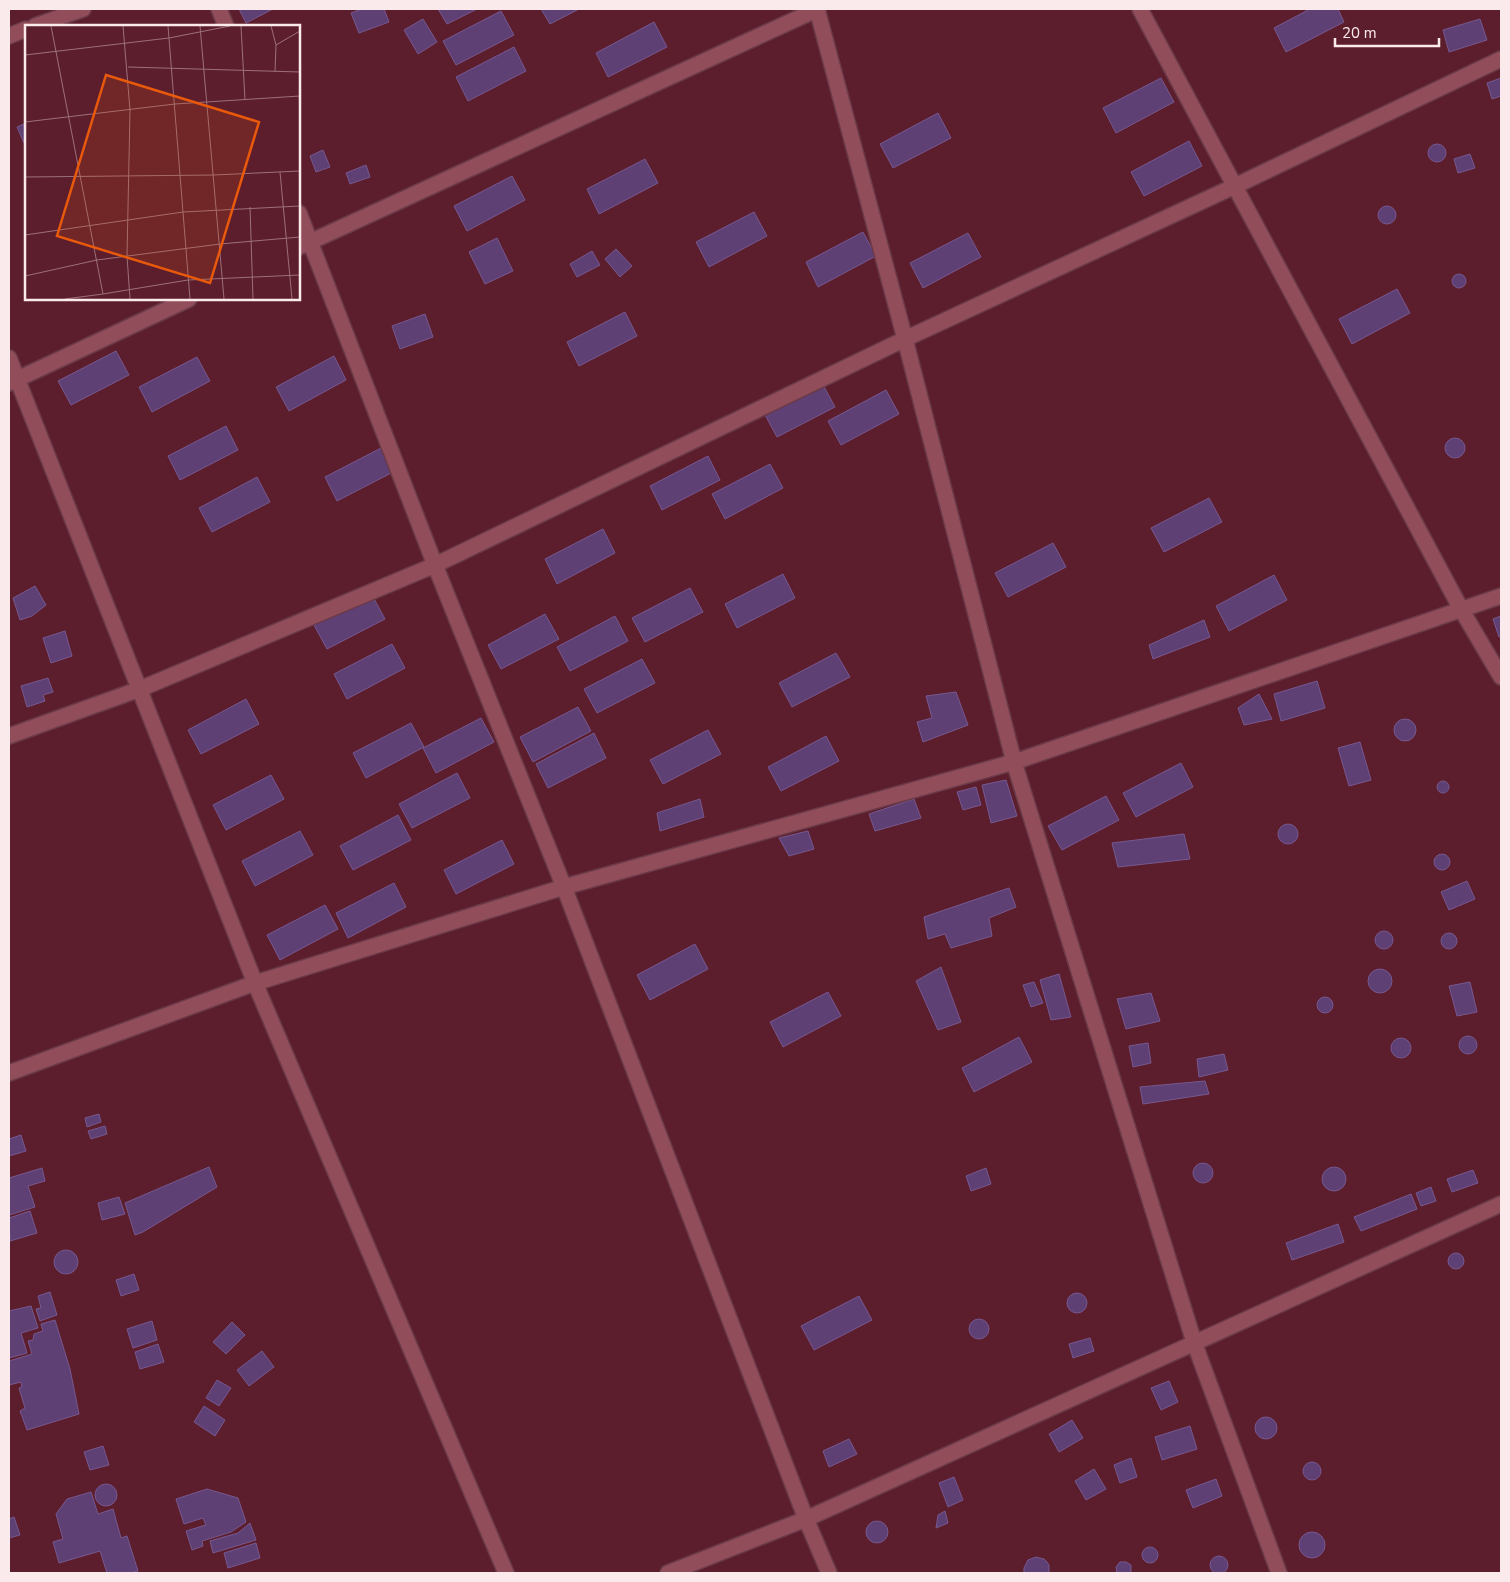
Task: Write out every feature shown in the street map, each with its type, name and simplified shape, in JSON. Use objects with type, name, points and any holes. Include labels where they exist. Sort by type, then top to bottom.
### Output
[{"type":"street","points":[[38,25],[83,9]]},
{"type":"street","points":[[219,9],[226,25]]},
{"type":"street","points":[[304,244],[817,9],[905,339],[1014,762],[1194,1342],[1279,1573]]},
{"type":"street","points":[[1140,9],[1461,609],[1501,677]]},
{"type":"street","points":[[9,36],[25,29]]},
{"type":"street","points":[[9,736],[140,689],[435,565],[905,339],[1235,186],[1501,59]]},
{"type":"street","points":[[300,219],[304,244],[564,887],[806,1519],[829,1573]]},
{"type":"street","points":[[13,381],[187,300]]},
{"type":"street","points":[[9,358],[13,381],[140,689],[255,983],[506,1573]]},
{"type":"street","points":[[9,1073],[255,983],[564,887],[1014,762],[1501,596]]},
{"type":"street","points":[[668,1573],[806,1519],[1501,1204]]},
{"type":"building","points":[[239,9],[273,9],[246,23]]},
{"type":"building","points":[[362,9],[384,9],[389,22],[359,33],[351,13]]},
{"type":"building","points":[[438,9],[477,9],[447,24]]},
{"type":"building","points":[[541,9],[579,9],[550,24]]},
{"type":"building","points":[[1310,9],[1338,9],[1344,22],[1286,52],[1274,28]]},
{"type":"building","points":[[501,11],[514,35],[456,65],[443,41]]},
{"type":"building","points":[[423,19],[437,42],[418,54],[404,30]]},
{"type":"building","points":[[1480,19],[1487,40],[1449,52],[1443,30]]},
{"type":"building","points":[[654,22],[667,47],[608,77],[596,53]]},
{"type":"building","points":[[514,47],[526,71],[468,101],[456,77]]},
{"type":"building","points":[[1161,78],[1174,102],[1116,133],[1103,108]]},
{"type":"building","points":[[1501,78],[1501,96],[1492,99],[1487,83]]},
{"type":"building","points":[[938,113],[951,138],[893,168],[880,144]]},
{"type":"building","points":[[25,123],[24,143],[17,127]]},
{"type":"building","points":[[1189,141],[1202,166],[1144,196],[1131,172]]},
{"type":"building","points":[[1437,144],[1443,147],[1446,153],[1443,159],[1437,162],[1431,159],[1428,153],[1431,147]]},
{"type":"building","points":[[323,150],[330,167],[316,172],[310,156]]},
{"type":"building","points":[[1470,154],[1475,168],[1458,173],[1454,159]]},
{"type":"building","points":[[645,159],[658,183],[599,214],[587,189]]},
{"type":"building","points":[[366,165],[370,177],[350,184],[346,173]]},
{"type":"building","points":[[512,176],[525,200],[467,231],[454,206]]},
{"type":"building","points":[[1387,206],[1393,209],[1396,215],[1393,221],[1387,224],[1381,221],[1378,215],[1381,209]]},
{"type":"building","points":[[754,212],[767,236],[709,267],[696,242]]},
{"type":"building","points":[[863,232],[876,256],[818,287],[806,262]]},
{"type":"building","points":[[968,233],[981,257],[923,288],[910,263]]},
{"type":"building","points":[[497,238],[513,271],[485,284],[469,252]]},
{"type":"building","points":[[616,249],[632,266],[620,277],[605,259]]},
{"type":"building","points":[[592,251],[600,265],[577,277],[570,264]]},
{"type":"building","points":[[1456,274],[1462,274],[1466,281],[1462,288],[1456,288],[1452,284],[1452,278]]},
{"type":"building","points":[[1397,289],[1410,313],[1352,344],[1339,319]]},
{"type":"building","points":[[625,312],[637,336],[579,366],[567,342]]},
{"type":"building","points":[[425,314],[433,337],[400,349],[392,326]]},
{"type":"building","points":[[116,351],[129,375],[71,405],[58,381]]},
{"type":"building","points":[[334,356],[346,380],[289,411],[276,387]]},
{"type":"building","points":[[197,357],[210,381],[152,412],[139,387]]},
{"type":"building","points":[[822,383],[835,407],[777,437],[764,413]]},
{"type":"building","points":[[886,390],[899,414],[841,445],[828,421]]},
{"type":"building","points":[[226,426],[238,450],[180,480],[168,456]]},
{"type":"building","points":[[1455,438],[1462,441],[1465,448],[1462,455],[1455,458],[1448,455],[1445,448],[1448,441]]},
{"type":"building","points":[[383,447],[395,471],[337,501],[325,477]]},
{"type":"building","points":[[708,456],[720,480],[662,510],[650,486]]},
{"type":"building","points":[[770,464],[783,488],[725,519],[712,494]]},
{"type":"building","points":[[257,477],[270,502],[212,532],[199,508]]},
{"type":"building","points":[[1209,498],[1222,522],[1164,552],[1151,528]]},
{"type":"building","points":[[603,529],[615,553],[557,584],[545,559]]},
{"type":"building","points":[[1053,543],[1066,567],[1008,597],[995,573]]},
{"type":"building","points":[[783,574],[795,598],[737,628],[725,604]]},
{"type":"building","points":[[1274,575],[1287,600],[1229,631],[1216,606]]},
{"type":"building","points":[[35,586],[46,605],[32,616],[20,620],[13,598]]},
{"type":"building","points":[[690,588],[703,612],[645,642],[632,618]]},
{"type":"building","points":[[372,595],[385,619],[327,649],[314,625]]},
{"type":"building","points":[[545,614],[559,639],[501,669],[488,645]]},
{"type":"building","points":[[615,616],[628,641],[570,671],[557,647]]},
{"type":"building","points":[[1501,616],[1501,636],[1499,637],[1493,619]]},
{"type":"building","points":[[1204,620],[1210,637],[1153,659],[1149,645]]},
{"type":"building","points":[[65,631],[72,656],[51,663],[43,638]]},
{"type":"building","points":[[392,644],[405,668],[347,699],[334,674]]},
{"type":"building","points":[[836,653],[850,677],[792,707],[779,683]]},
{"type":"building","points":[[642,659],[655,683],[597,713],[584,689]]},
{"type":"building","points":[[48,678],[53,692],[43,695],[45,701],[27,707],[21,686]]},
{"type":"building","points":[[1317,681],[1325,708],[1281,721],[1274,694]]},
{"type":"building","points":[[956,692],[968,725],[923,742],[917,722],[932,718],[926,696]]},
{"type":"building","points":[[1259,694],[1272,719],[1244,725],[1238,708]]},
{"type":"building","points":[[246,699],[259,724],[201,754],[188,730]]},
{"type":"building","points":[[578,707],[591,731],[533,762],[520,737]]},
{"type":"building","points":[[481,718],[494,742],[436,773],[423,748]]},
{"type":"building","points":[[1405,719],[1413,722],[1416,730],[1413,738],[1405,741],[1397,738],[1394,730],[1397,722]]},
{"type":"building","points":[[411,723],[424,747],[366,778],[353,753]]},
{"type":"building","points":[[708,730],[721,754],[663,784],[650,760]]},
{"type":"building","points":[[594,733],[606,758],[548,788],[536,764]]},
{"type":"building","points":[[826,736],[839,761],[781,791],[768,767]]},
{"type":"building","points":[[1360,742],[1371,780],[1349,786],[1338,748]]},
{"type":"building","points":[[1181,763],[1193,787],[1136,817],[1123,793]]},
{"type":"building","points":[[457,773],[470,798],[412,828],[399,804]]},
{"type":"building","points":[[271,775],[284,799],[226,830],[213,805]]},
{"type":"building","points":[[1006,780],[1017,816],[991,823],[982,785]]},
{"type":"building","points":[[1445,781],[1448,782],[1448,792],[1441,793],[1438,792],[1437,785],[1438,782]]},
{"type":"building","points":[[976,787],[981,805],[963,810],[957,792]]},
{"type":"building","points":[[1106,796],[1119,820],[1062,850],[1048,826]]},
{"type":"building","points":[[700,799],[704,817],[660,831],[657,813]]},
{"type":"building","points":[[914,799],[921,818],[875,831],[869,814]]},
{"type":"building","points":[[398,815],[411,840],[353,870],[340,846]]},
{"type":"building","points":[[1288,824],[1295,827],[1298,834],[1295,841],[1288,844],[1281,841],[1278,834],[1281,827]]},
{"type":"building","points":[[300,831],[313,855],[255,886],[242,861]]},
{"type":"building","points":[[808,831],[814,849],[789,856],[779,838]]},
{"type":"building","points":[[1184,834],[1190,859],[1118,867],[1112,843]]},
{"type":"building","points":[[502,840],[514,864],[456,894],[444,870]]},
{"type":"building","points":[[1439,854],[1445,854],[1450,859],[1448,868],[1439,870],[1434,865],[1434,859]]},
{"type":"building","points":[[1467,881],[1475,899],[1449,910],[1441,892]]},
{"type":"building","points":[[394,883],[406,907],[348,938],[336,913]]},
{"type":"building","points":[[1009,888],[1016,907],[989,918],[992,936],[951,948],[945,934],[928,939],[924,917]]},
{"type":"building","points":[[325,905],[338,929],[280,960],[267,935]]},
{"type":"building","points":[[1384,931],[1390,934],[1393,940],[1390,946],[1384,949],[1378,946],[1375,940],[1378,934]]},
{"type":"building","points":[[1449,933],[1455,935],[1457,941],[1455,947],[1449,949],[1443,947],[1441,941],[1443,935]]},
{"type":"building","points":[[695,944],[708,969],[650,1000],[637,975]]},
{"type":"building","points":[[941,967],[961,1022],[938,1030],[916,981]]},
{"type":"building","points":[[1380,969],[1389,972],[1392,981],[1389,990],[1380,993],[1371,990],[1368,981],[1371,972]]},
{"type":"building","points":[[1059,974],[1071,1017],[1051,1020],[1040,980]]},
{"type":"building","points":[[1034,982],[1043,1003],[1031,1007],[1023,985]]},
{"type":"building","points":[[1470,982],[1477,1012],[1457,1016],[1449,986]]},
{"type":"building","points":[[828,992],[841,1016],[783,1047],[770,1022]]},
{"type":"building","points":[[1151,993],[1160,1021],[1126,1029],[1117,999]]},
{"type":"building","points":[[1325,997],[1331,999],[1333,1005],[1331,1011],[1325,1013],[1319,1011],[1317,1005],[1319,999]]},
{"type":"building","points":[[1468,1036],[1476,1041],[1477,1045],[1472,1053],[1468,1054],[1460,1049],[1459,1045],[1464,1037]]},
{"type":"building","points":[[1019,1037],[1032,1062],[974,1092],[962,1068]]},
{"type":"building","points":[[1401,1038],[1408,1041],[1411,1048],[1408,1055],[1401,1058],[1394,1055],[1391,1048],[1394,1041]]},
{"type":"building","points":[[1148,1043],[1151,1063],[1133,1067],[1129,1046]]},
{"type":"building","points":[[1224,1054],[1228,1070],[1199,1077],[1197,1059]]},
{"type":"building","points":[[1205,1081],[1209,1094],[1143,1104],[1140,1087]]},
{"type":"building","points":[[99,1114],[101,1122],[87,1127],[85,1118]]},
{"type":"building","points":[[105,1126],[107,1134],[91,1139],[88,1131]]},
{"type":"building","points":[[21,1135],[26,1151],[9,1156],[9,1139]]},
{"type":"building","points":[[1199,1163],[1207,1163],[1213,1169],[1213,1177],[1207,1183],[1199,1183],[1193,1177],[1193,1169]]},
{"type":"building","points":[[209,1167],[217,1187],[135,1235],[125,1203]]},
{"type":"building","points":[[1334,1167],[1342,1171],[1346,1179],[1342,1187],[1334,1191],[1326,1187],[1322,1179],[1326,1171]]},
{"type":"building","points":[[42,1168],[45,1181],[28,1186],[35,1207],[9,1215],[9,1178]]},
{"type":"building","points":[[986,1168],[991,1184],[971,1191],[966,1176]]},
{"type":"building","points":[[1473,1170],[1478,1183],[1452,1192],[1447,1179]]},
{"type":"building","points":[[1431,1187],[1436,1201],[1421,1206],[1416,1193]]},
{"type":"building","points":[[1411,1194],[1417,1209],[1361,1231],[1354,1217]]},
{"type":"building","points":[[119,1197],[125,1214],[102,1220],[98,1203]]},
{"type":"building","points":[[30,1211],[37,1233],[10,1241],[9,1218]]},
{"type":"building","points":[[1338,1224],[1344,1242],[1292,1260],[1286,1243]]},
{"type":"building","points":[[66,1250],[74,1254],[78,1262],[74,1270],[66,1274],[58,1270],[54,1262],[58,1254]]},
{"type":"building","points":[[1453,1253],[1459,1253],[1464,1258],[1462,1267],[1453,1269],[1448,1264],[1448,1258]]},
{"type":"building","points":[[134,1274],[139,1290],[121,1296],[116,1280]]},
{"type":"building","points":[[50,1292],[57,1315],[40,1321],[36,1309],[41,1308],[38,1296]]},
{"type":"building","points":[[1077,1293],[1084,1296],[1087,1303],[1084,1310],[1077,1313],[1070,1310],[1067,1303],[1070,1296]]},
{"type":"building","points":[[859,1296],[872,1320],[814,1350],[801,1326]]},
{"type":"building","points":[[31,1306],[38,1328],[21,1333],[27,1353],[9,1358],[9,1311]]},
{"type":"building","points":[[979,1319],[986,1322],[989,1329],[986,1336],[979,1339],[972,1336],[969,1329],[972,1322]]},
{"type":"building","points":[[55,1320],[70,1369],[79,1414],[27,1430],[20,1411],[25,1408],[19,1388],[22,1387],[21,1382],[9,1385],[9,1361],[32,1354],[28,1341],[33,1340],[34,1334],[43,1331],[41,1324]]},
{"type":"building","points":[[152,1321],[157,1340],[133,1348],[127,1329]]},
{"type":"building","points":[[232,1322],[245,1335],[226,1354],[213,1342]]},
{"type":"building","points":[[1090,1338],[1094,1351],[1073,1358],[1069,1344]]},
{"type":"building","points":[[158,1344],[164,1362],[140,1369],[135,1352]]},
{"type":"building","points":[[262,1351],[274,1367],[249,1386],[237,1370]]},
{"type":"building","points":[[217,1380],[231,1388],[219,1406],[206,1398]]},
{"type":"building","points":[[1169,1381],[1178,1402],[1161,1410],[1151,1388]]},
{"type":"building","points":[[204,1406],[225,1420],[215,1436],[194,1422]]},
{"type":"building","points":[[1266,1417],[1274,1420],[1277,1428],[1274,1436],[1266,1439],[1258,1436],[1255,1428],[1258,1420]]},
{"type":"building","points":[[1072,1420],[1083,1438],[1059,1452],[1049,1434]]},
{"type":"building","points":[[1190,1426],[1197,1449],[1162,1460],[1155,1437]]},
{"type":"building","points":[[849,1439],[857,1454],[829,1467],[823,1451]]},
{"type":"building","points":[[103,1446],[109,1465],[90,1470],[84,1452]]},
{"type":"building","points":[[1131,1458],[1137,1477],[1120,1483],[1114,1465]]},
{"type":"building","points":[[1312,1462],[1318,1465],[1321,1471],[1318,1477],[1312,1480],[1306,1477],[1303,1471],[1306,1465]]},
{"type":"building","points":[[1094,1469],[1106,1489],[1086,1500],[1075,1481]]},
{"type":"building","points":[[954,1477],[963,1500],[948,1507],[939,1483]]},
{"type":"building","points":[[1216,1479],[1222,1496],[1193,1508],[1186,1490]]},
{"type":"building","points":[[106,1484],[114,1487],[117,1495],[114,1503],[106,1506],[98,1503],[95,1495],[98,1487]]},
{"type":"building","points":[[207,1489],[238,1498],[246,1522],[231,1532],[202,1541],[203,1546],[192,1550],[186,1531],[206,1525],[203,1518],[184,1524],[176,1499]]},
{"type":"building","points":[[91,1492],[98,1514],[113,1509],[121,1538],[127,1536],[138,1571],[107,1573],[100,1551],[59,1563],[53,1542],[63,1539],[56,1514],[67,1499]]},
{"type":"building","points":[[945,1511],[948,1523],[936,1528],[938,1515]]},
{"type":"building","points":[[14,1517],[20,1535],[9,1538],[9,1519]]},
{"type":"building","points":[[877,1521],[885,1524],[888,1532],[885,1540],[877,1543],[869,1540],[866,1532],[869,1524]]},
{"type":"building","points":[[250,1523],[256,1540],[213,1553],[210,1541],[238,1533]]},
{"type":"building","points":[[1312,1532],[1321,1536],[1325,1545],[1321,1554],[1312,1558],[1303,1554],[1299,1545],[1303,1536]]},
{"type":"building","points":[[256,1543],[260,1558],[228,1568],[224,1553]]},
{"type":"building","points":[[1150,1547],[1156,1549],[1158,1555],[1156,1561],[1150,1563],[1144,1561],[1142,1555],[1144,1549]]},
{"type":"building","points":[[1219,1556],[1225,1559],[1228,1565],[1225,1571],[1219,1574],[1213,1571],[1210,1565],[1213,1559]]},
{"type":"building","points":[[1036,1557],[1047,1562],[1049,1573],[1024,1573],[1028,1560]]},
{"type":"building","points":[[1120,1562],[1126,1562],[1131,1565],[1130,1573],[1117,1573],[1116,1567]]}]
